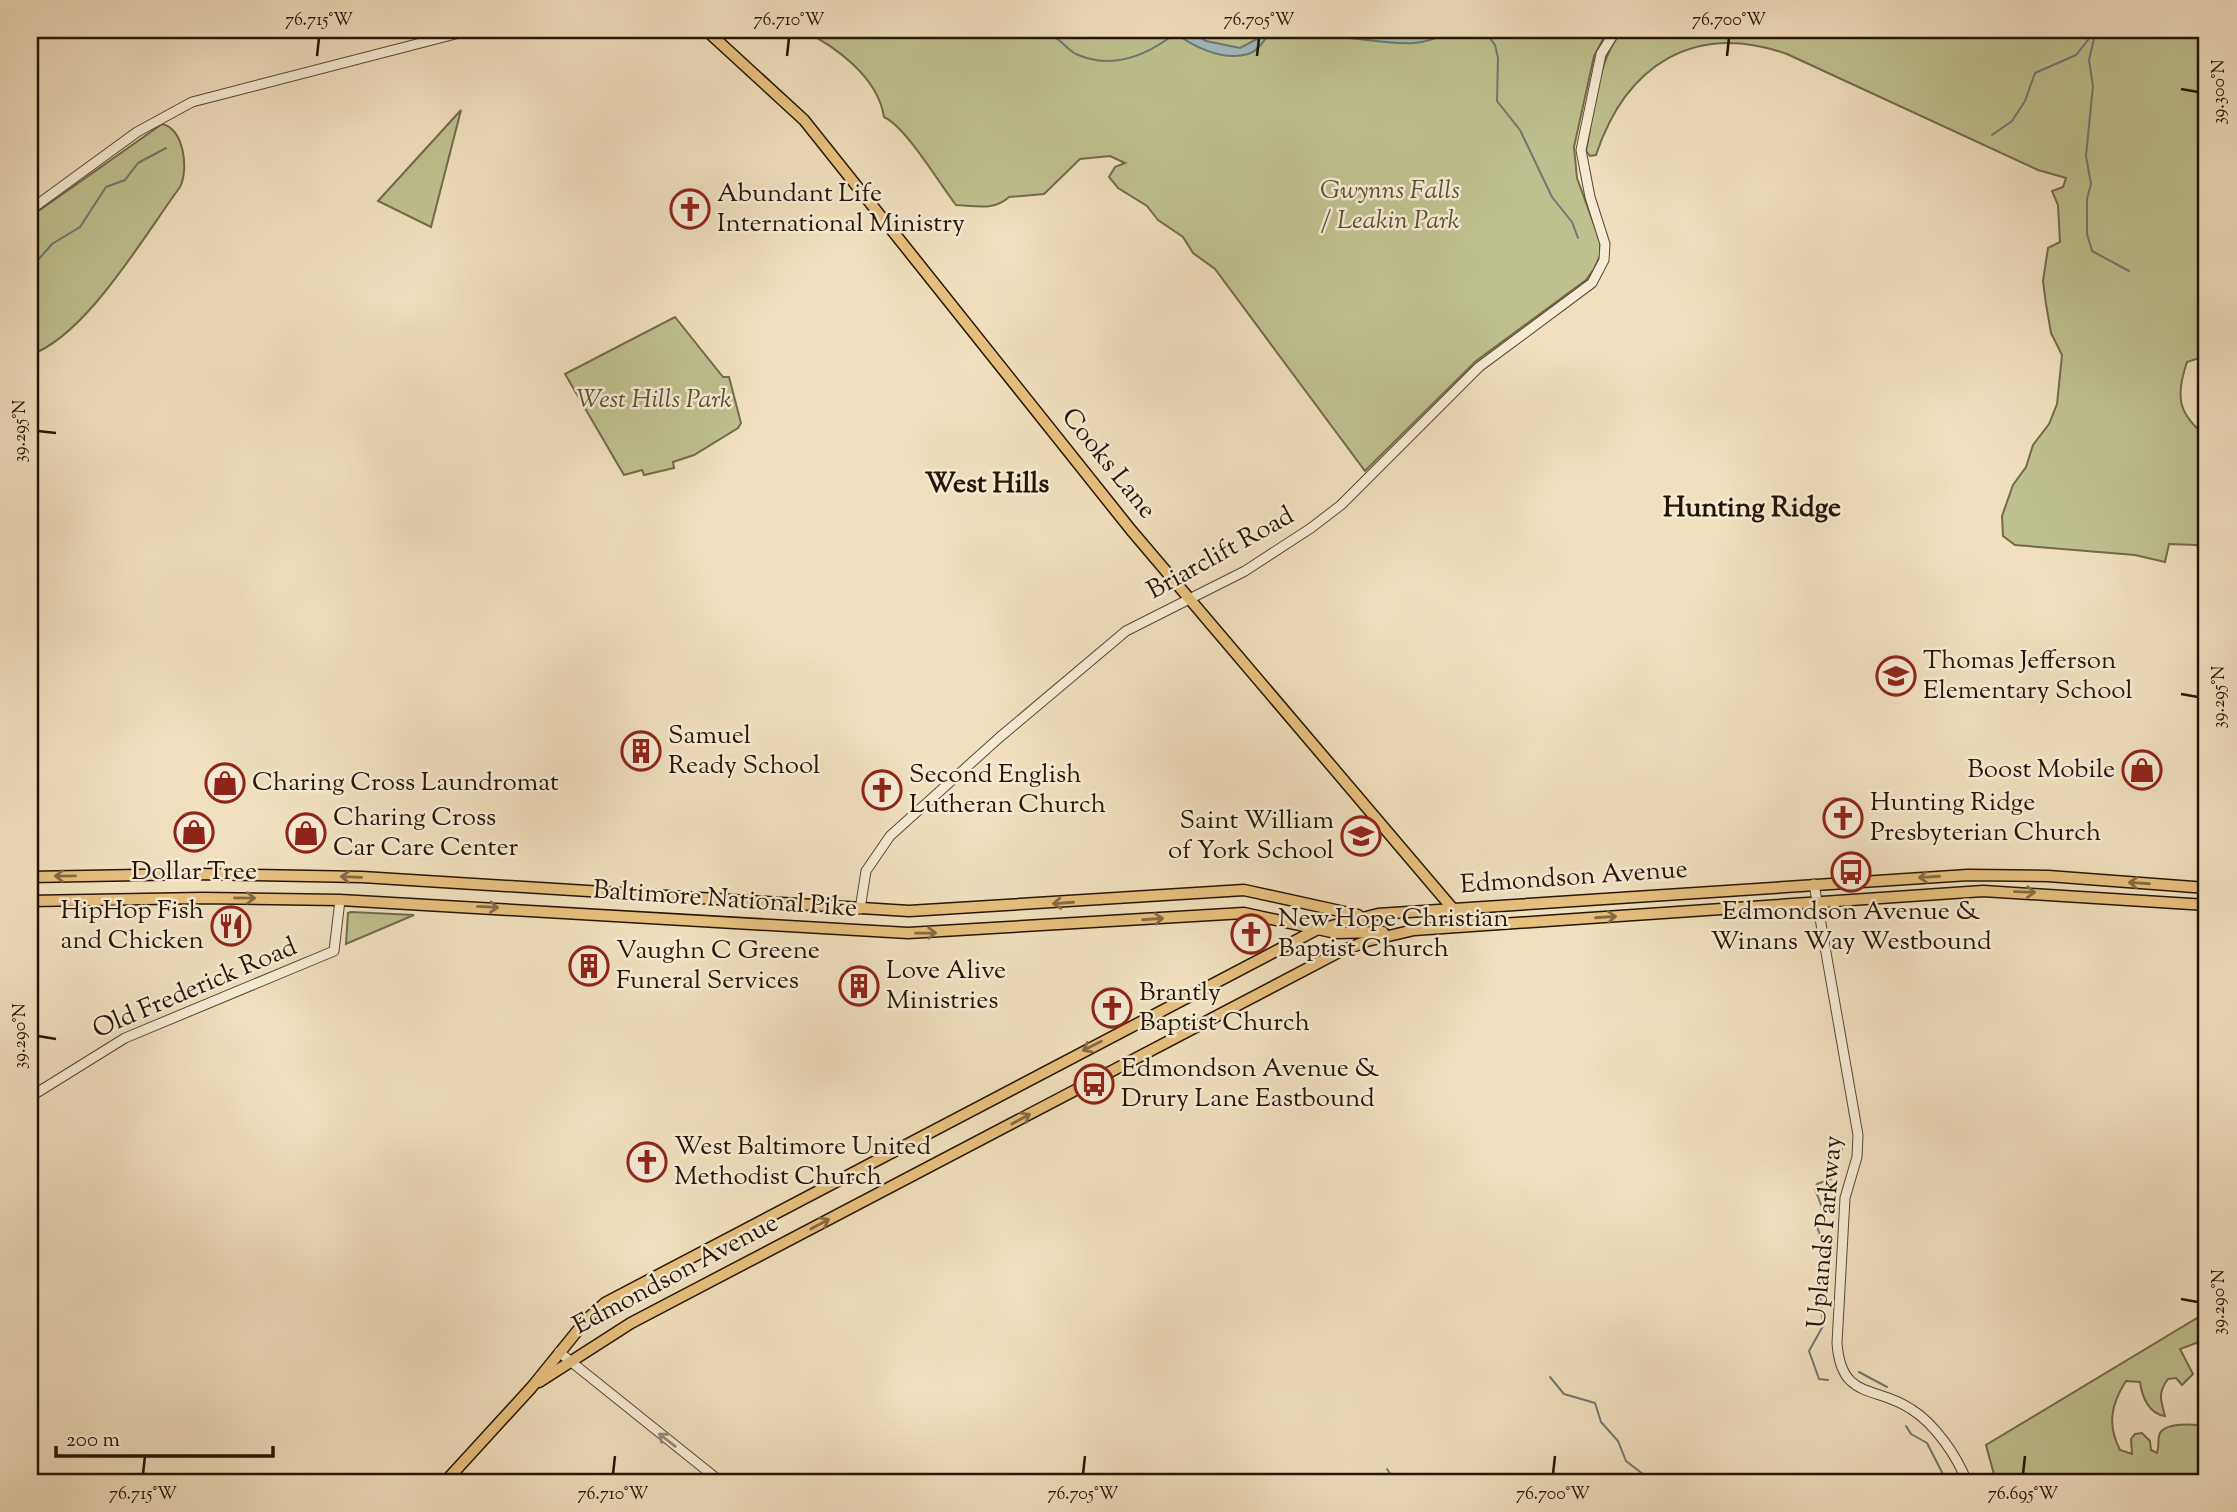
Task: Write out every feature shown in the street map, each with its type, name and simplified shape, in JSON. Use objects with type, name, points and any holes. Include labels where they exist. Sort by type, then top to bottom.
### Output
[{"type":"main road","name":"Cooks Lane","points":[[706,30],[804,120],[1188,598],[1452,909],[1477,926]]},
{"type":"main road","name":"Baltimore National Pike","points":[[30,877],[195,874],[362,877],[860,909],[955,911],[1244,890],[1344,914],[1378,914]]},
{"type":"main road","name":"Edmondson Avenue","points":[[445,1482],[531,1388],[587,1319],[605,1303],[1316,930],[1378,914],[1994,874],[2207,888]]},
{"type":"main road","name":"Edmondson Avenue","points":[[531,1388],[568,1361],[631,1322],[1338,953],[1367,941],[1414,930],[2011,891],[2207,905]]},
{"type":"main road","name":"Baltimore National Pike","points":[[30,901],[203,898],[340,900],[888,933],[966,932],[1232,913],[1279,918],[1316,930],[1354,933],[1414,930]]},
{"type":"street","points":[[30,210],[137,132],[192,102],[471,30]]},
{"type":"street","name":"Briarclift Road","points":[[860,909],[866,871],[890,836],[1105,646],[1126,631],[1245,571],[1311,528],[1341,505],[1479,367],[1587,288],[1599,273],[1605,252],[1603,232],[1590,197],[1581,159],[1581,145],[1601,54],[1616,30]]},
{"type":"street","name":"Uplands Parkway","points":[[1814,884],[1858,1135],[1857,1157],[1844,1214],[1837,1343],[1839,1363],[1856,1386],[1903,1404],[1923,1419],[1954,1457],[1967,1482]]},
{"type":"street","name":"Old Frederick Road","points":[[30,1097],[125,1038],[334,951],[340,900]]},
{"type":"street","points":[[559,1352],[721,1482]]},
{"type":"green space","name":"Gwynns Falls / Leakin Park","points":[[802,30],[1608,30],[1594,56],[1574,147],[1577,178],[1600,241],[1600,256],[1586,280],[1476,361],[1365,471],[1215,269],[1193,253],[1183,237],[1158,220],[1147,206],[1118,188],[1109,177],[1115,167],[1125,163],[1110,156],[1080,159],[1044,194],[1009,197],[991,206],[956,205],[912,143],[884,117],[880,102],[864,76],[841,54]]},
{"type":"green space","points":[[1623,30],[2207,30],[2207,364],[2199,358],[2187,362],[2180,395],[2190,420],[2207,437],[2207,553],[2196,545],[2169,544],[2165,562],[2135,555],[2015,545],[2003,536],[2002,516],[2013,485],[2026,467],[2033,445],[2049,424],[2057,404],[2062,355],[2051,333],[2043,281],[2048,248],[2060,242],[2058,205],[2052,191],[2063,187],[2066,178],[2038,170],[1787,54],[1753,45],[1722,43],[1694,48],[1668,58],[1645,75],[1625,97],[1609,123],[1596,155],[1590,156],[1586,151],[1602,71],[1614,42]]},
{"type":"green space","points":[[461,110],[431,227],[378,201]]},
{"type":"green space","points":[[162,124],[175,133],[183,151],[184,171],[180,187],[93,306],[72,328],[51,344],[30,355],[30,217]]},
{"type":"green space","name":"West Hills Park","points":[[675,317],[723,377],[729,377],[741,423],[738,428],[694,455],[673,462],[674,468],[644,475],[642,470],[624,475],[565,374]]},
{"type":"green space","points":[[351,912],[414,915],[346,944],[348,913]]},
{"type":"green space","points":[[2207,1312],[2207,1339],[2180,1349],[2193,1374],[2182,1385],[2176,1378],[2168,1379],[2162,1389],[2165,1416],[2159,1415],[2147,1404],[2140,1382],[2126,1381],[2114,1406],[2112,1423],[2120,1450],[2132,1454],[2131,1439],[2135,1434],[2142,1433],[2150,1441],[2151,1450],[2157,1453],[2159,1436],[2166,1428],[2188,1425],[2207,1427],[2207,1482],[1996,1482],[1986,1445]]},
{"type":"water","points":[[1171,30],[1187,30],[1206,41],[1240,48],[1257,39],[1261,30],[1271,30],[1256,50],[1248,54],[1228,56],[1207,51]]},
{"type":"water","points":[[1331,30],[1389,30],[1406,35],[1428,30],[1452,30],[1431,40],[1400,43],[1348,38]]},
{"type":"waterway","points":[[1034,30],[1056,38],[1076,54],[1103,61],[1117,61],[1142,54],[1177,32]]},
{"type":"waterway","points":[[1471,30],[1490,38],[1495,45],[1498,58],[1497,101],[1520,130],[1552,197],[1572,222],[1578,238]]},
{"type":"waterway","points":[[1762,38],[1777,30]]},
{"type":"waterway","points":[[2096,30],[2089,60],[2093,86],[2086,156],[2091,184],[2087,199],[2087,234],[2092,251],[2129,271]]},
{"type":"waterway","points":[[1992,135],[2012,121],[2025,101],[2035,73],[2076,55],[2092,35]]},
{"type":"waterway","points":[[30,269],[52,244],[80,227],[106,187],[125,180],[138,163],[166,148]]},
{"type":"waterway","points":[[1828,1380],[1819,1379],[1809,1351],[1823,1326],[1818,1272],[1828,1257],[1816,1224],[1823,1210],[1815,1189],[1817,1184],[1831,1179],[1834,1160],[1842,1149]]},
{"type":"waterway","points":[[1859,1372],[1887,1387]]},
{"type":"waterway","points":[[1550,1377],[1564,1394],[1595,1403],[1601,1422],[1618,1441],[1626,1461],[1644,1475],[1647,1482]]},
{"type":"waterway","points":[[1906,1426],[1911,1434],[1927,1443],[1947,1482]]},
{"type":"waterway","points":[[1387,1469],[1396,1482]]},
{"type":"place","name":"Abundant Life International Ministry","points":[[690,209]]},
{"type":"place","name":"Thomas Jefferson Elementary School","points":[[1896,676]]},
{"type":"place","name":"Samuel Ready School","points":[[641,751]]},
{"type":"place","name":"Boost Mobile","points":[[2142,770]]},
{"type":"place","name":"Charing Cross Laundromat","points":[[225,783]]},
{"type":"place","name":"Second English Lutheran Church","points":[[882,790]]},
{"type":"place","name":"Hunting Ridge Presbyterian Church","points":[[1843,818]]},
{"type":"place","name":"Dollar Tree","points":[[194,832]]},
{"type":"place","name":"Charing Cross Car Care Center","points":[[306,833]]},
{"type":"place","name":"Saint William of York School","points":[[1361,836]]},
{"type":"place","name":"Edmondson Avenue & Winans Way Westbound","points":[[1851,872]]},
{"type":"place","name":"HipHop Fish and Chicken","points":[[231,926]]},
{"type":"place","name":"New Hope Christian Baptist Church","points":[[1251,934]]},
{"type":"place","name":"Vaughn C Greene Funeral Services","points":[[589,966]]},
{"type":"place","name":"Love Alive Ministries","points":[[859,986]]},
{"type":"place","name":"Brantly Baptist Church","points":[[1112,1008]]},
{"type":"place","name":"Edmondson Avenue & Drury Lane Eastbound","points":[[1094,1084]]},
{"type":"place","name":"West Baltimore United Methodist Church","points":[[647,1162]]},
{"type":"district","name":"West Hills","points":[[987,485]]},
{"type":"district","name":"Hunting Ridge","points":[[1752,509]]}]
